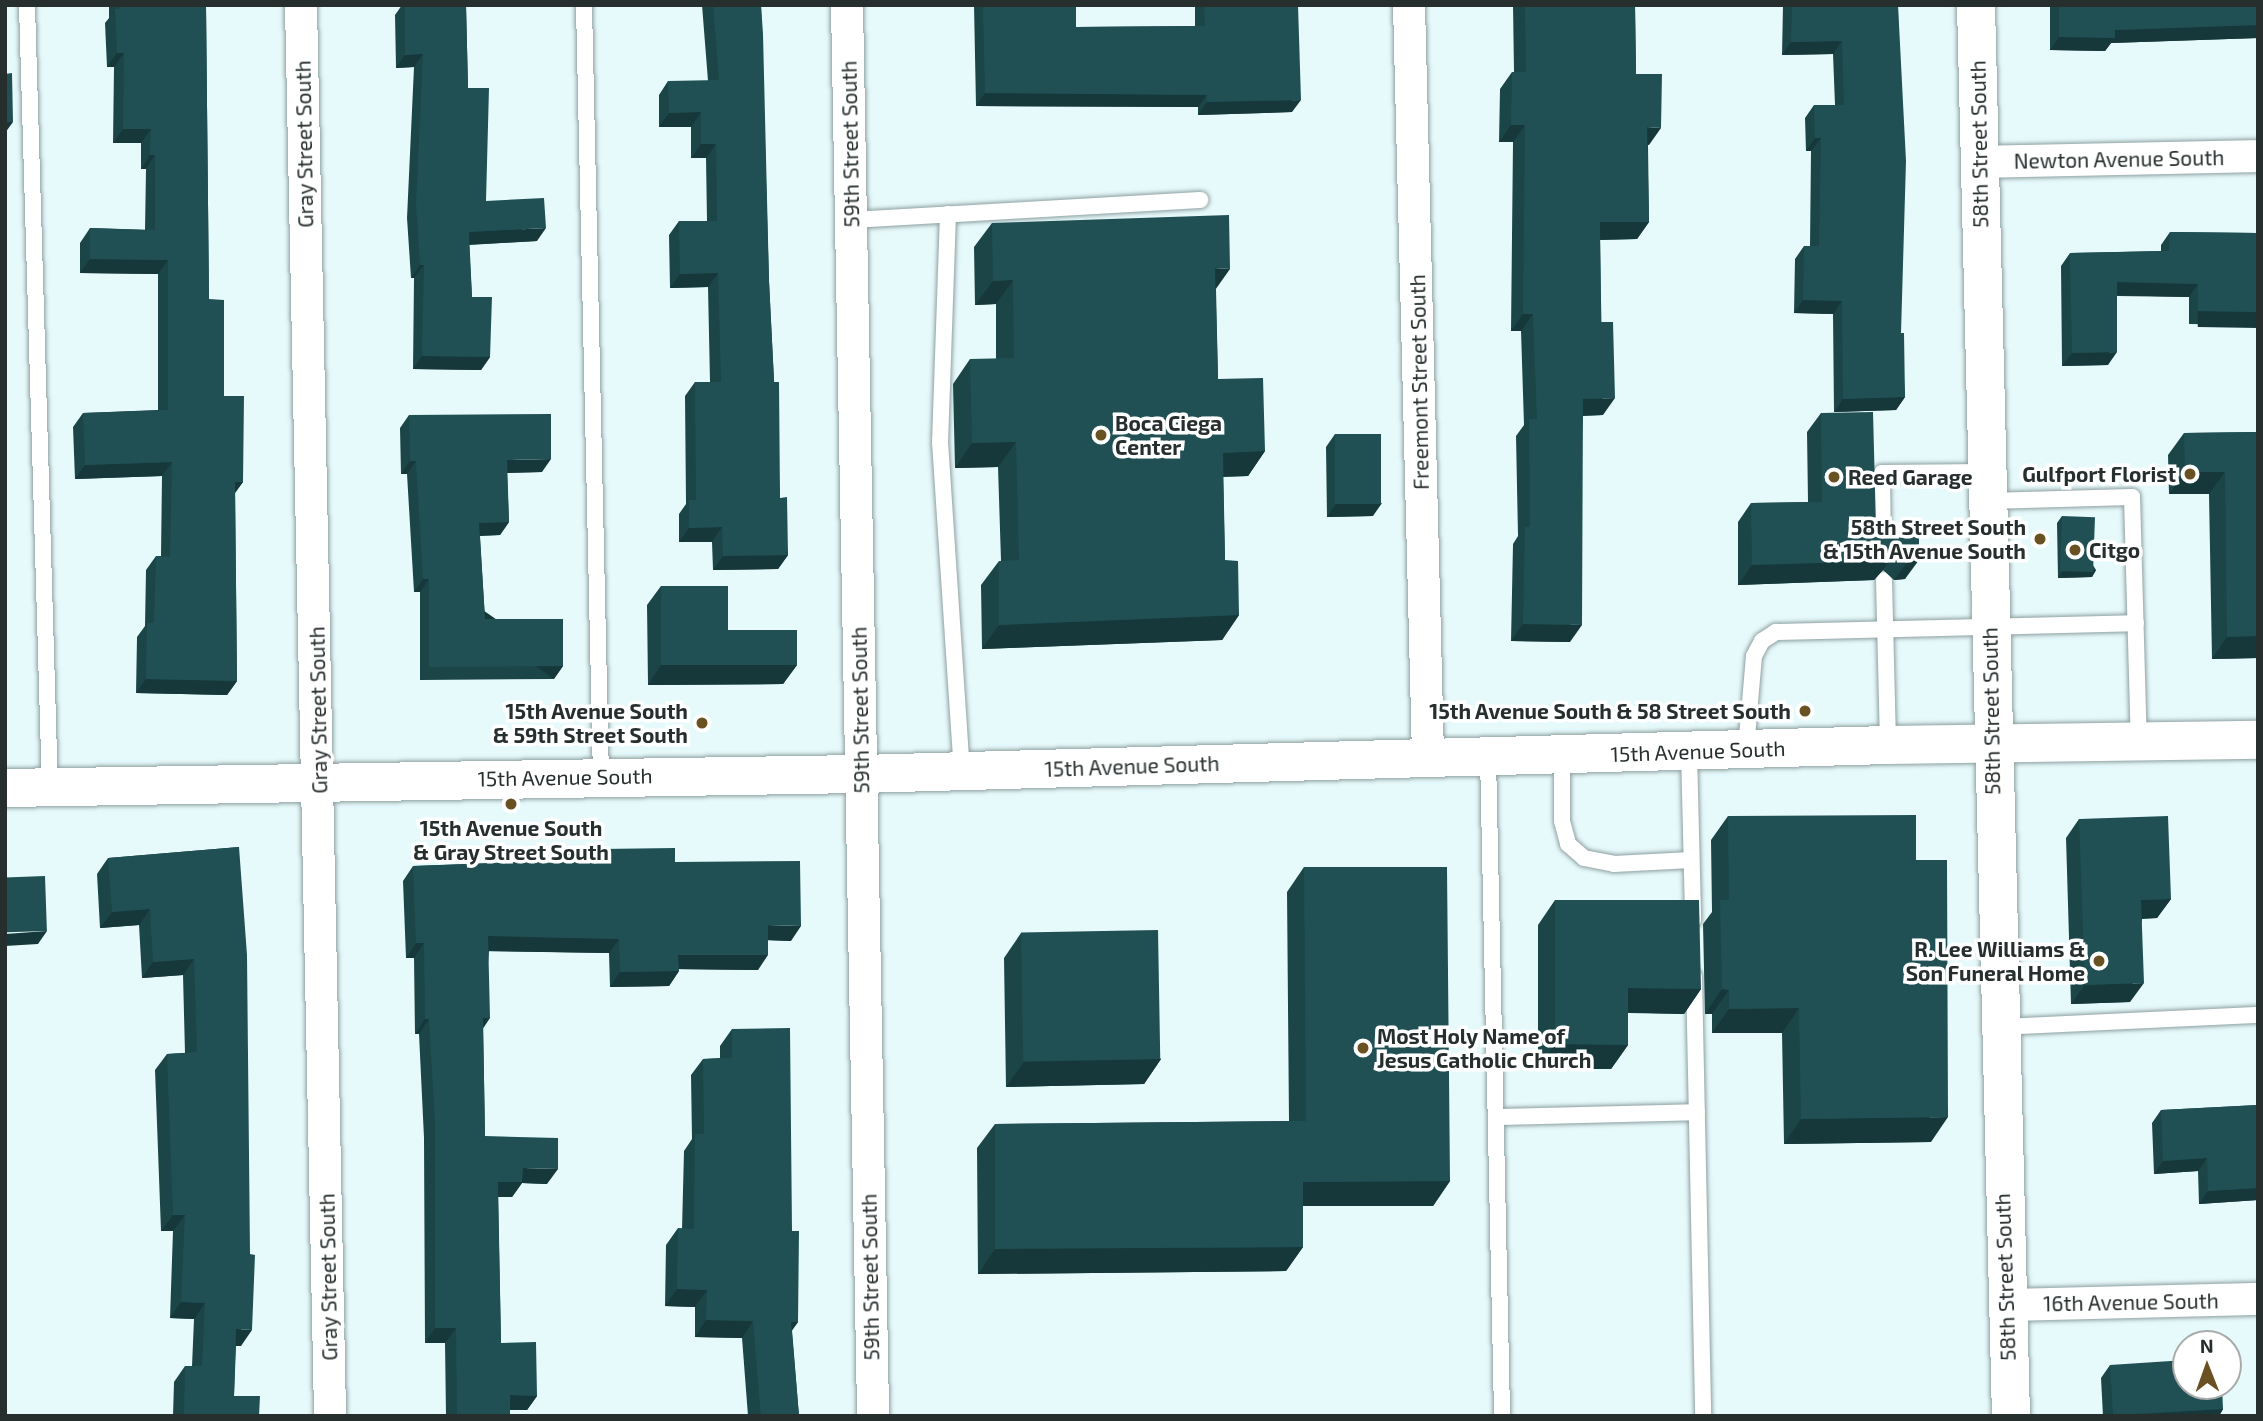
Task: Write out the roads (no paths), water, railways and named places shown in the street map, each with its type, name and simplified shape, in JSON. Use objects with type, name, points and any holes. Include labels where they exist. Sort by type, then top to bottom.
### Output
[{"type":"street","name":"Gray Street South","points":[[301,5],[330,1416]]},
{"type":"street","name":"59th Street South","points":[[847,5],[873,1416]]},
{"type":"street","name":"Freemont Street South","points":[[1409,5],[1428,758]]},
{"type":"street","name":"58th Street South","points":[[1976,5],[1998,1027],[2005,1305],[2011,1416]]},
{"type":"street","name":"Newton Avenue South","points":[[1980,162],[2258,156]]},
{"type":"street","name":"15th Avenue South","points":[[5,788],[319,780],[862,774],[1888,745],[2258,740]]},
{"type":"street","name":"16th Avenue South","points":[[2005,1305],[2258,1299]]},
{"type":"lane","points":[[27,5],[50,787]]},
{"type":"lane","points":[[584,5],[601,777]]},
{"type":"lane","points":[[851,220],[1200,200]]},
{"type":"lane","points":[[948,214],[940,442],[962,771]]},
{"type":"lane","points":[[1883,546],[1882,474],[1986,486],[2132,497],[2139,741]]},
{"type":"lane","points":[[1884,580],[1888,745]]},
{"type":"lane","points":[[1746,750],[1754,656],[1762,641],[1776,632],[2136,623]]},
{"type":"lane","points":[[1689,751],[1703,1416]]},
{"type":"lane","points":[[1562,755],[1562,821],[1568,844],[1584,858],[1614,864],[1691,860]]},
{"type":"lane","points":[[1488,757],[1498,1117],[1502,1416]]},
{"type":"lane","points":[[1998,1027],[2258,1015]]},
{"type":"lane","points":[[1498,1117],[1697,1112]]},
{"type":"place","name":"Boca Ciega Center","points":[[1101,435]]},
{"type":"place","name":"Gulfport Florist","points":[[2190,474]]},
{"type":"place","name":"Reed Garage","points":[[1834,477]]},
{"type":"place","name":"58th Street South & 15th Avenue South","points":[[2040,539]]},
{"type":"place","name":"Citgo","points":[[2075,550]]},
{"type":"place","name":"15th Avenue South & 58 Street South","points":[[1805,711]]},
{"type":"place","name":"15th Avenue South & 59th Street South","points":[[702,723]]},
{"type":"place","name":"15th Avenue South & Gray Street South","points":[[511,804]]},
{"type":"place","name":"R. Lee Williams & Son Funeral Home","points":[[2099,961]]},
{"type":"place","name":"Most Holy Name of Jesus Catholic Church","points":[[1363,1048]]}]
